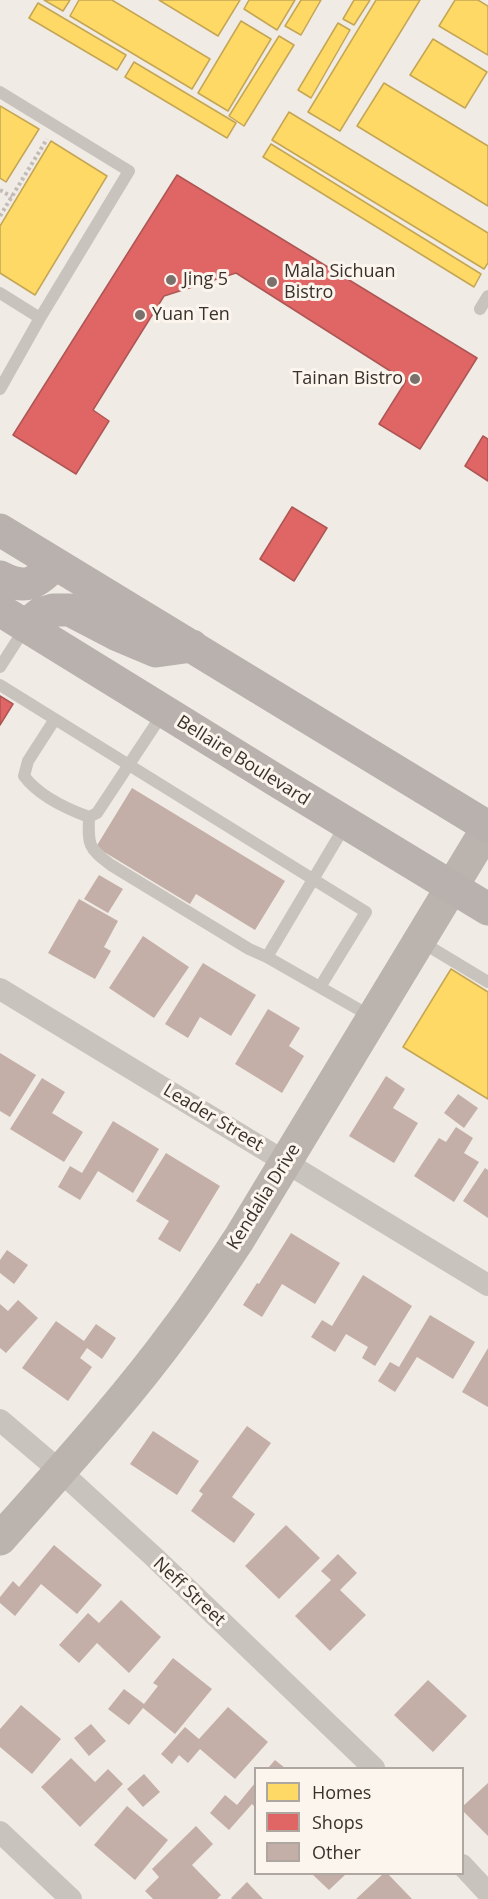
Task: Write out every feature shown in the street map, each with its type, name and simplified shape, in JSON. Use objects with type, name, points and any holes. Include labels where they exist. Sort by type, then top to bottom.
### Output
[{"type":"main road","points":[[0,530],[488,827]]},
{"type":"main road","points":[[0,578],[27,585],[40,579],[55,564]]},
{"type":"main road","points":[[13,618],[53,610],[70,610],[118,636],[156,651],[192,646]]},
{"type":"main road","name":"Bellaire Boulevard","points":[[13,618],[488,909]]},
{"type":"street","name":"Kendalia Drive","points":[[0,1539],[60,1471],[177,1330],[239,1239],[488,827]]},
{"type":"street","name":"Leader Street","points":[[0,988],[488,1285]]},
{"type":"street","name":"Neff Street","points":[[0,1420],[154,1557],[373,1767]]},
{"type":"street","points":[[0,1832],[70,1899]]},
{"type":"street","points":[[464,1867],[488,1893]]},
{"type":"lane","points":[[0,92],[129,171],[0,388]]},
{"type":"lane","points":[[0,293],[40,318]]},
{"type":"lane","points":[[480,309],[488,296]]},
{"type":"lane","points":[[0,667],[13,618]]},
{"type":"lane","points":[[0,685],[366,912],[320,987]]},
{"type":"lane","points":[[55,719],[28,761],[24,776],[31,786],[71,810],[89,817],[97,813],[164,712]]},
{"type":"lane","points":[[89,817],[88,839],[94,852],[111,865],[249,949],[373,1017]]},
{"type":"lane","points":[[267,957],[346,823]]},
{"type":"lane","points":[[419,941],[488,982]]},
{"type":"path","points":[[0,216],[54,125]]},
{"type":"path","points":[[0,190],[12,197]]},
{"type":"building: Homes","points":[[44,0],[70,0],[63,11]]},
{"type":"building: Homes","points":[[79,0],[112,0],[210,59],[192,89],[70,16]]},
{"type":"building: Homes","points":[[159,0],[240,0],[218,36]]},
{"type":"building: Homes","points":[[249,0],[295,0],[277,30],[244,9]]},
{"type":"building: Homes","points":[[301,0],[321,0],[301,35],[285,26]]},
{"type":"building: Homes","points":[[354,0],[370,0],[354,25],[343,19]]},
{"type":"building: Homes","points":[[376,0],[420,0],[340,131],[308,112]]},
{"type":"building: Homes","points":[[455,0],[478,0],[488,6],[488,55],[439,26]]},
{"type":"building: Homes","points":[[38,3],[126,55],[117,70],[29,18]]},
{"type":"building: Homes","points":[[241,21],[271,39],[228,111],[198,93]]},
{"type":"building: Homes","points":[[338,23],[350,30],[311,98],[298,90]]},
{"type":"building: Homes","points":[[279,36],[294,45],[244,126],[229,116]]},
{"type":"building: Homes","points":[[433,39],[487,72],[465,108],[410,75]]},
{"type":"building: Homes","points":[[134,62],[236,123],[227,138],[125,77]]},
{"type":"building: Homes","points":[[384,83],[488,146],[488,206],[357,126]]},
{"type":"building: Homes","points":[[0,106],[39,129],[6,182],[0,178]]},
{"type":"building: Homes","points":[[289,112],[488,233],[488,263],[484,269],[272,140]]},
{"type":"building: Homes","points":[[51,141],[107,176],[35,295],[0,273],[0,226]]},
{"type":"building: Homes","points":[[271,144],[481,274],[474,287],[263,157]]},
{"type":"building: Homes","points":[[451,969],[488,992],[488,1099],[403,1047]]},
{"type":"building: Shops","points":[[177,175],[477,358],[420,449],[379,424],[406,381],[236,273],[164,296],[93,410],[109,421],[76,474],[13,435]]},
{"type":"building: Shops","points":[[483,436],[488,439],[488,481],[465,466]]},
{"type":"building: Shops","points":[[292,507],[327,528],[294,581],[260,559]]},
{"type":"building: Shops","points":[[0,696],[13,704],[0,725]]},
{"type":"building: Other","points":[[132,788],[285,881],[255,930],[196,894],[190,904],[96,847]]},
{"type":"building: Other","points":[[99,875],[123,889],[108,913],[84,899]]},
{"type":"building: Other","points":[[79,899],[118,921],[104,947],[111,951],[95,979],[48,953]]},
{"type":"building: Other","points":[[143,936],[189,967],[154,1018],[109,988]]},
{"type":"building: Other","points":[[203,963],[256,995],[231,1036],[200,1017],[188,1038],[165,1024]]},
{"type":"building: Other","points":[[268,1009],[300,1028],[289,1046],[304,1056],[282,1093],[235,1064]]},
{"type":"building: Other","points":[[0,1053],[36,1075],[10,1117],[0,1111]]},
{"type":"building: Other","points":[[386,1076],[405,1089],[393,1108],[418,1123],[394,1163],[349,1136]]},
{"type":"building: Other","points":[[42,1078],[65,1092],[52,1113],[83,1132],[64,1162],[10,1129]]},
{"type":"building: Other","points":[[458,1094],[478,1108],[464,1128],[444,1113]]},
{"type":"building: Other","points":[[113,1121],[159,1149],[133,1193],[98,1171],[80,1200],[58,1187],[70,1166],[82,1173]]},
{"type":"building: Other","points":[[456,1127],[473,1138],[464,1153],[479,1162],[454,1202],[414,1176],[439,1138],[446,1142]]},
{"type":"building: Other","points":[[166,1153],[220,1186],[180,1252],[158,1239],[169,1221],[136,1201]]},
{"type":"building: Other","points":[[485,1168],[488,1170],[488,1218],[463,1201]]},
{"type":"building: Other","points":[[291,1233],[340,1263],[315,1304],[282,1284],[262,1317],[243,1305]]},
{"type":"building: Other","points":[[7,1250],[28,1265],[14,1284],[0,1273],[0,1260]]},
{"type":"building: Other","points":[[363,1275],[412,1306],[375,1366],[362,1358],[368,1347],[346,1334],[335,1352],[311,1337],[322,1320],[332,1326]]},
{"type":"building: Other","points":[[18,1300],[38,1318],[6,1353],[0,1348],[0,1304],[8,1311]]},
{"type":"building: Other","points":[[430,1315],[475,1342],[453,1379],[417,1357],[395,1392],[378,1381],[390,1362],[399,1367]]},
{"type":"building: Other","points":[[56,1321],[84,1341],[96,1324],[116,1338],[102,1359],[87,1348],[80,1358],[92,1367],[68,1401],[22,1368]]},
{"type":"building: Other","points":[[488,1348],[488,1407],[462,1392]]},
{"type":"building: Other","points":[[247,1426],[271,1443],[232,1497],[255,1514],[234,1543],[191,1511],[203,1494],[199,1491]]},
{"type":"building: Other","points":[[153,1431],[199,1461],[177,1495],[130,1464]]},
{"type":"building: Other","points":[[286,1525],[320,1558],[279,1599],[245,1566]]},
{"type":"building: Other","points":[[54,1545],[102,1585],[77,1614],[41,1584],[15,1616],[0,1603],[0,1597],[13,1581],[19,1587]]},
{"type":"building: Other","points":[[338,1554],[357,1573],[340,1590],[366,1615],[330,1651],[295,1616],[331,1580],[321,1571]]},
{"type":"building: Other","points":[[121,1600],[161,1637],[129,1673],[97,1643],[79,1663],[59,1645],[88,1613],[99,1623]]},
{"type":"building: Other","points":[[173,1658],[212,1689],[175,1734],[143,1708],[129,1725],[108,1709],[124,1689],[144,1704],[158,1686],[153,1683]]},
{"type":"building: Other","points":[[428,1680],[467,1716],[433,1752],[394,1715]]},
{"type":"building: Other","points":[[21,1705],[61,1739],[32,1774],[0,1747],[0,1729]]},
{"type":"building: Other","points":[[228,1707],[268,1742],[235,1779],[200,1749],[188,1763],[179,1755],[172,1764],[161,1754],[185,1727],[199,1739]]},
{"type":"building: Other","points":[[91,1724],[106,1741],[89,1756],[74,1738]]},
{"type":"building: Other","points":[[71,1758],[95,1782],[108,1769],[123,1784],[80,1827],[41,1787]]},
{"type":"building: Other","points":[[275,1760],[284,1767],[269,1767]]},
{"type":"building: Other","points":[[144,1774],[160,1792],[143,1807],[127,1789]]},
{"type":"building: Other","points":[[488,1783],[488,1836],[464,1812],[464,1805]]},
{"type":"building: Other","points":[[254,1784],[254,1806],[252,1804],[229,1830],[210,1813],[225,1795],[237,1805]]},
{"type":"building: Other","points":[[127,1806],[168,1840],[135,1880],[94,1845]]},
{"type":"building: Other","points":[[196,1826],[213,1844],[192,1865],[221,1895],[217,1899],[153,1899],[145,1891],[159,1877],[152,1869]]},
{"type":"building: Other","points":[[313,1875],[345,1875],[329,1890]]},
{"type":"building: Other","points":[[382,1875],[389,1875],[412,1899],[356,1899]]},
{"type":"building: Other","points":[[247,1882],[263,1899],[231,1898]]},
{"type":"place","name":"Jing 5","points":[[171,280]]},
{"type":"place","name":"Mala Sichuan Bistro","points":[[272,282]]},
{"type":"place","name":"Yuan Ten","points":[[140,315]]},
{"type":"place","name":"Tainan Bistro","points":[[415,379]]}]
